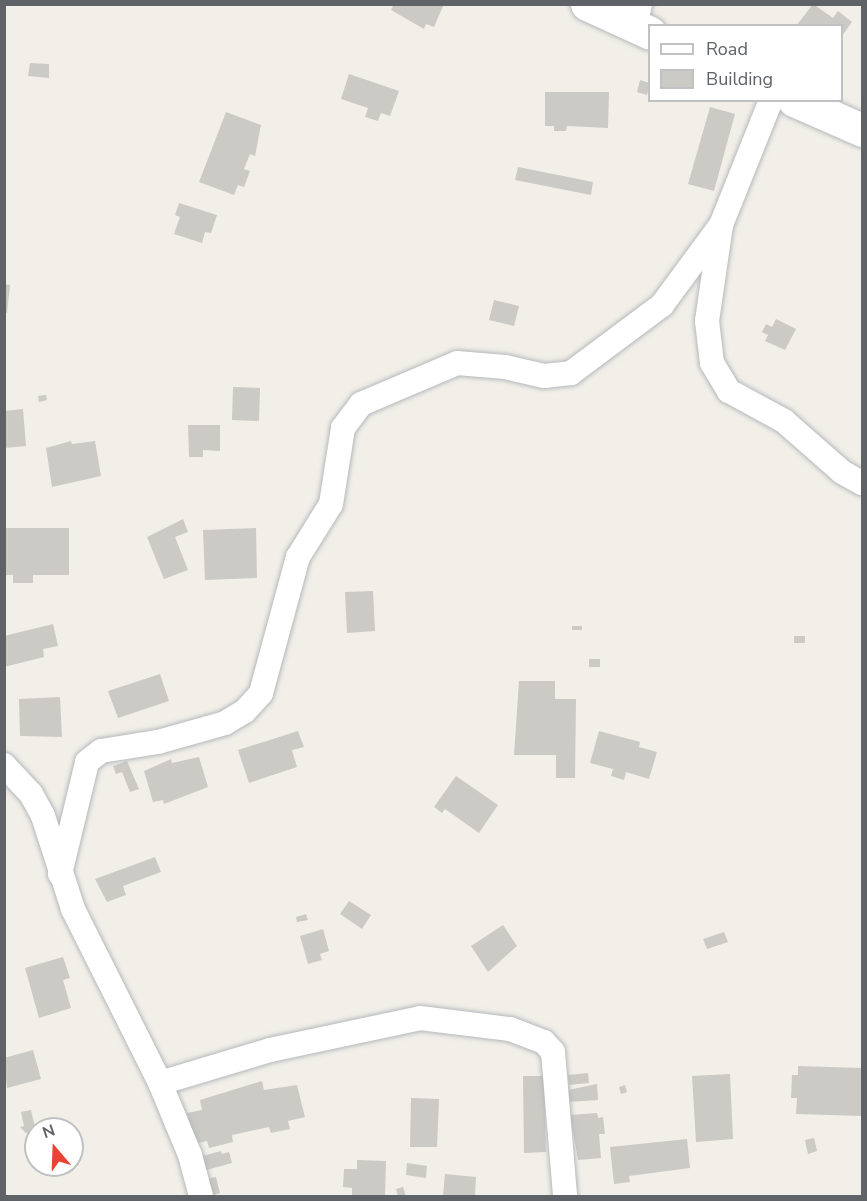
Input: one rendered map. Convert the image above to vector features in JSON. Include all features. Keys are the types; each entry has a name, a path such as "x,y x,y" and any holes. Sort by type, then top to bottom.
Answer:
{"street":[{"path":"587,4 642,21"},
{"path":"770,102 721,225 707,321 712,363 729,391 784,421 842,472 862,483"},
{"path":"799,102 862,130"},
{"path":"60,874 87,762 101,751 158,742 225,723 245,711 261,693 298,557 330,504 343,428 361,404 457,363 505,367 544,376 571,373 662,305 721,225"},
{"path":"4,765 32,794 43,816 73,909 160,1083 190,1155 201,1197"},
{"path":"160,1083 270,1050 420,1018 510,1029 544,1042 553,1052 565,1197"}],"building":[{"path":"394,4 444,4 434,27 426,24 424,29 391,10"},
{"path":"813,4 833,18 838,11 852,22 843,35 843,24 798,24"},
{"path":"30,63 49,64 49,78 28,76"},
{"path":"349,74 399,91 390,116 381,113 378,121 365,117 368,108 341,99"},
{"path":"640,80 648,82 647,95 637,92"},
{"path":"545,92 609,92 608,128 567,126 566,131 554,131 554,126 545,126"},
{"path":"710,107 735,114 714,191 688,184"},
{"path":"226,112 261,125 255,156 250,154 244,169 250,171 244,187 238,185 234,195 199,182"},
{"path":"518,167 593,182 591,195 515,180"},
{"path":"179,203 217,215 211,233 205,232 202,243 174,234 180,217 175,215"},
{"path":"4,284 10,285 7,313 4,313"},
{"path":"494,300 519,306 514,326 489,320"},
{"path":"776,319 796,329 785,350 765,341 768,335 762,332 766,324 772,327"},
{"path":"233,387 260,388 259,421 232,420"},
{"path":"46,395 47,400 39,402 38,396"},
{"path":"23,409 26,446 4,448 4,411"},
{"path":"188,425 220,425 220,451 203,450 203,457 189,457"},
{"path":"71,441 72,444 95,441 101,476 52,487 46,448"},
{"path":"183,519 188,532 175,537 188,570 164,579 147,537"},
{"path":"4,528 69,528 69,575 33,575 33,583 13,583 13,575 4,575"},
{"path":"256,528 257,578 205,580 203,530"},
{"path":"373,591 375,631 347,633 345,592"},
{"path":"53,624 58,646 43,649 44,657 4,667 4,636"},
{"path":"572,626 582,626 582,630 572,630"},
{"path":"794,636 805,636 805,643 794,643"},
{"path":"589,659 600,659 600,667 589,667"},
{"path":"160,674 169,701 118,718 108,691"},
{"path":"519,681 555,681 555,699 576,699 575,778 556,778 556,755 514,755"},
{"path":"60,697 62,737 20,736 19,699"},
{"path":"298,731 304,747 292,750 297,767 249,783 238,750"},
{"path":"599,731 640,742 639,747 657,752 649,779 626,772 624,780 611,776 613,769 590,763"},
{"path":"199,757 208,787 164,804 163,800 153,802 144,771 171,759 172,763"},
{"path":"127,761 139,789 130,792 122,772 116,774 113,766"},
{"path":"456,776 498,805 479,833 445,809 442,813 434,807"},
{"path":"155,857 161,872 123,886 126,895 107,902 95,879"},
{"path":"349,901 371,915 362,929 340,914"},
{"path":"306,914 308,920 297,922 296,917"},
{"path":"503,925 517,946 488,972 471,946"},
{"path":"323,929 329,951 320,954 322,960 308,964 300,936"},
{"path":"724,932 728,942 707,949 703,939"},
{"path":"63,957 70,978 63,980 71,1008 39,1018 25,968"},
{"path":"33,1050 41,1079 7,1088 4,1058"},
{"path":"798,1066 862,1068 862,1116 796,1114 797,1098 791,1098 792,1075 798,1075"},
{"path":"588,1073 589,1083 569,1085 568,1075"},
{"path":"730,1074 733,1139 696,1142 692,1076"},
{"path":"523,1076 544,1076 546,1152 524,1153"},
{"path":"262,1081 264,1090 297,1085 305,1117 288,1121 290,1129 271,1133 269,1127 232,1135 233,1142 209,1148 207,1141 194,1144 187,1113 202,1110 200,1100"},
{"path":"597,1084 598,1100 569,1102 568,1090"},
{"path":"625,1085 627,1092 621,1094 619,1087"},
{"path":"411,1098 439,1099 437,1147 410,1147"},
{"path":"31,1110 33,1117 24,1117 24,1126 21,1112"},
{"path":"597,1113 598,1118 603,1117 605,1134 599,1134 601,1158 578,1160 570,1115"},
{"path":"814,1138 817,1151 808,1154 805,1140"},
{"path":"687,1139 690,1168 629,1176 630,1182 614,1184 610,1147"},
{"path":"221,1151 222,1154 229,1152 232,1163 199,1172 195,1158"},
{"path":"357,1160 386,1161 385,1196 352,1196 352,1188 343,1187 344,1169 357,1169"},
{"path":"407,1163 427,1166 426,1178 406,1175"},
{"path":"445,1174 476,1177 475,1196 443,1196"},
{"path":"216,1177 220,1193 209,1196 206,1179"},
{"path":"403,1187 406,1196 398,1196 396,1189"}]}
